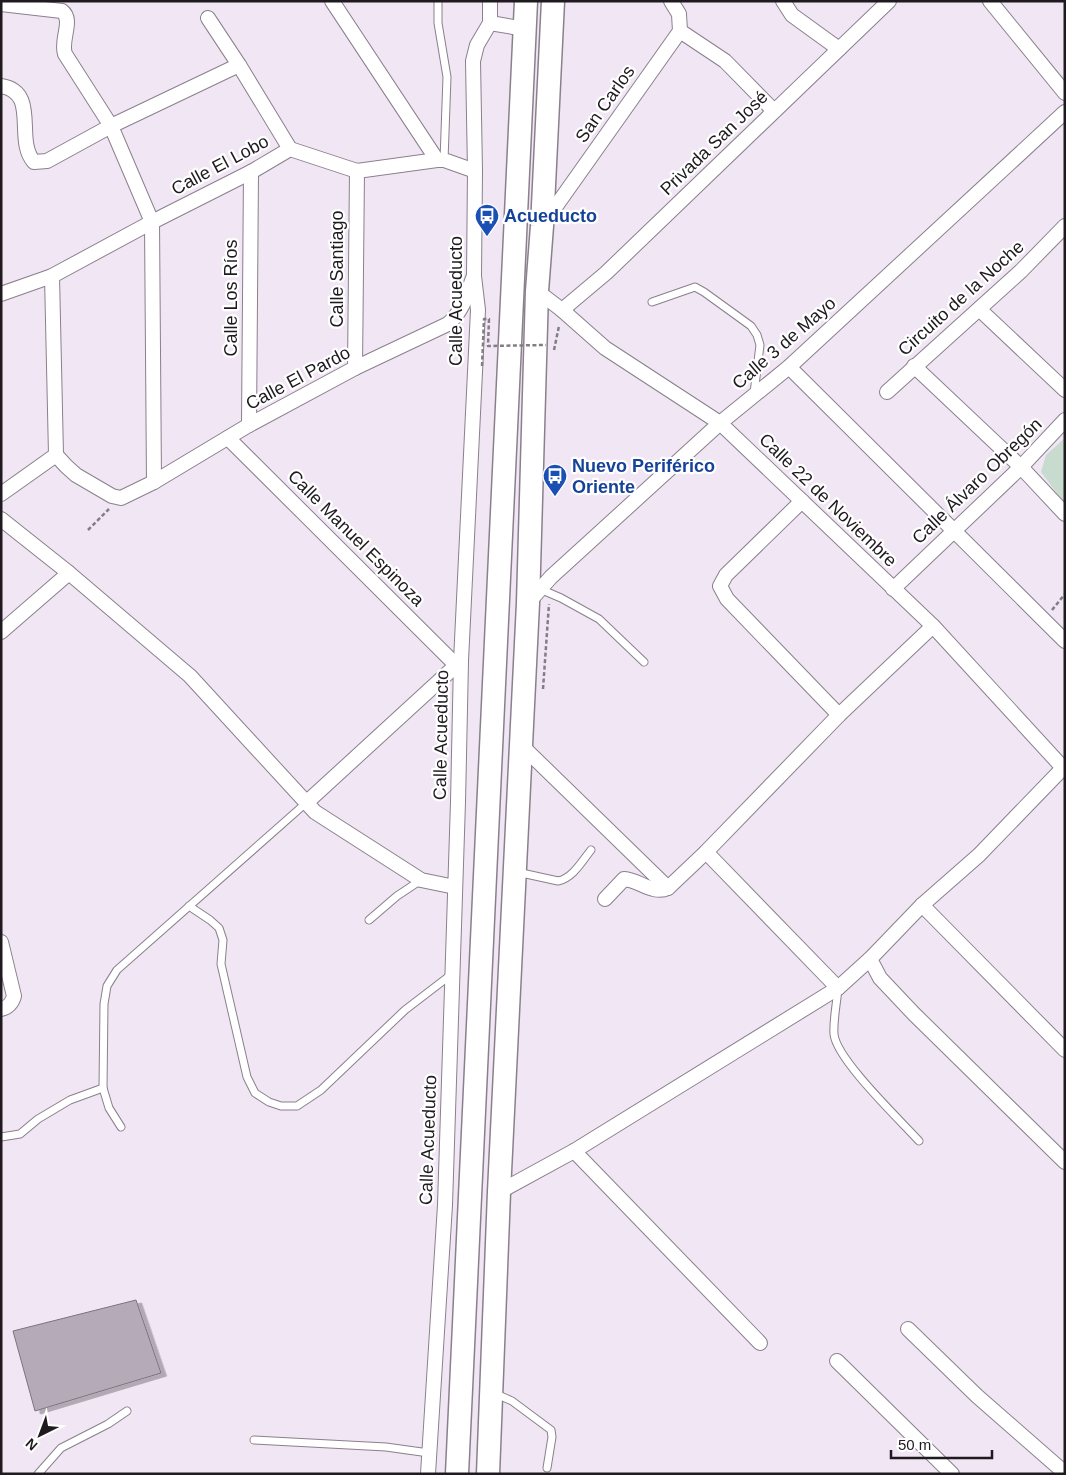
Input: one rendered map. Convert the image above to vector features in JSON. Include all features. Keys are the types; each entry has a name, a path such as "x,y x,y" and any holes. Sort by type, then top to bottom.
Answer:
{"highway":[{"path":"456,1474 526,1"},
{"path":"488,1474 499,1192 521,745 534,596 537,291 553,1"}],"street":[{"path":"332,1 441,160"},
{"path":"490,1 490,23 525,28"},
{"path":"671,1 679,14 680,31 725,62 774,111"},
{"path":"783,1 792,15 839,49"},
{"name":"Privada San José","path":"562,310 606,272 889,1"},
{"path":"990,1 1065,93"},
{"path":"1,4 62,11 66,14 68,19 62,47 64,54 110,126 152,222 154,482"},
{"path":"208,18 290,148"},
{"name":"Calle Acueducto","path":"428,1474 445,1205 455,887 459,663 478,310 474,276 473,60 477,44 490,23"},
{"name":"San Carlos","path":"542,226 680,31"},
{"path":"1,86 12,88 20,95 24,105 27,152 34,162 47,161 110,126 239,65"},
{"name":"Calle 3 de Mayo","path":"534,596 551,577 720,423 789,367 1065,112"},
{"name":"Calle El Lobo","path":"1,294 52,276 152,222 251,172 290,148 357,171 441,160 475,171"},
{"name":"Calle Santiago","path":"355,368 357,171"},
{"name":"Calle Los Ríos","path":"249,425 251,172"},
{"name":"Circuito de la Noche","path":"887,392 1063,232"},
{"path":"52,276 56,455 76,475 112,496 121,498"},
{"name":"Calle El Pardo","path":"121,498 154,482 249,425 355,368 448,324 456,317 465,302 474,276"},
{"name":"Calle 22 de Noviembre","path":"537,291 605,348 720,423 933,626 1064,769"},
{"path":"979,309 1065,390"},
{"path":"914,366 1021,467 1065,514"},
{"path":"789,367 1065,641"},
{"name":"Calle Álvaro Obregón","path":"893,588 1021,467 1065,420"},
{"name":"Calle Manuel Espinoza","path":"228,438 459,663"},
{"path":"1,494 56,455"},
{"path":"802,501 726,575 720,586 727,599 839,715"},
{"path":"1,520 69,573 190,676 315,812 421,880 455,887"},
{"path":"1,632 69,573"},
{"path":"605,899 624,879 656,890 662,891 668,888 706,852 839,715 933,626"},
{"path":"306,803 459,663"},
{"path":"521,745 668,888"},
{"path":"499,1192 574,1151 838,988 870,959 922,905 978,855 1064,769"},
{"path":"706,852 838,988"},
{"path":"922,905 1065,1050"},
{"path":"1,942 14,996 12,1003 6,1008 1,1009"},
{"path":"870,959 880,978 914,1014 1065,1162"},
{"path":"574,1151 760,1343"},
{"path":"445,1205 469,1210"},
{"path":"908,1329 977,1396 1065,1473"},
{"path":"837,1361 952,1474"}],"lane":[{"path":"438,1 438,23 447,77 441,160"},
{"path":"652,302 695,287 751,326 757,335 760,346 753,396"},
{"path":"534,596 561,598 599,619 644,662"},
{"path":"122,1127 109,1108 103,1088 104,1004 107,986 117,970 306,803"},
{"path":"515,871 558,881 564,880 572,874 591,850"},
{"path":"368,920 396,896 421,880"},
{"path":"189,906 219,928 223,940 221,964 247,1077 256,1093 269,1102 281,1106 297,1106 321,1090 405,1010 452,974"},
{"path":"838,988 834,1034 838,1049 919,1141"},
{"path":"1,1137 20,1134 38,1119 70,1100 103,1088"},
{"path":"491,1392 512,1401 551,1430 552,1438 547,1468"},
{"path":"38,1474 61,1448 108,1424 127,1411"},
{"path":"254,1440 386,1447 429,1453"}],"path":[{"path":"482,366 484,319 489,319 488,346 546,345"},
{"path":"88,530 121,498"},
{"path":"1043,620 1065,594"}],"green space":[{"path":"1065,438 1065,504 1041,472 1046,455"}],"building":[{"path":"136,1300 161,1373 35,1411 13,1331"}],"place":[{"name":"Acueducto","path":"487,237"},
{"name":"Nuevo Periférico Oriente","path":"555,497"}]}
